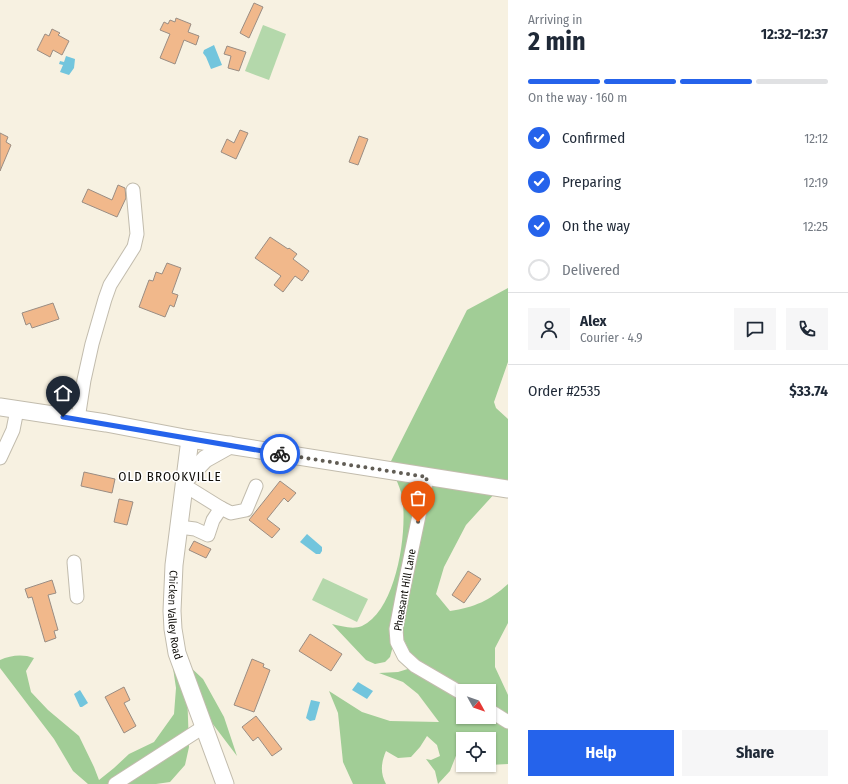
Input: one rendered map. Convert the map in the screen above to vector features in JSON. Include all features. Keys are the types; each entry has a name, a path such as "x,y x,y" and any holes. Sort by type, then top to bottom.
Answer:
{"main road":[{"path":"0,407 78,419 230,446 508,489"},
{"name":"Chicken Valley Road","path":"190,439 173,580 173,629 177,653 225,784"},
{"path":"185,483 205,459 217,451 230,446"}],"street":[{"path":"78,419 84,380 92,344 105,299 110,285 134,247 137,234 133,190"},
{"path":"0,458 13,430 17,410"},
{"name":"Pheasant Hill Lane","path":"427,477 396,629 397,642 404,656 415,666 456,690"},
{"path":"185,483 221,508 231,513 246,510 256,486"},
{"path":"179,527 195,529 208,535 213,520 221,508"},
{"path":"74,562 77,597"},
{"path":"496,714 508,722"},
{"path":"115,784 205,726"}],"green space":[{"path":"263,25 286,34 269,80 245,71"},
{"path":"508,288 508,362 494,402 496,408 508,419 508,489 386,471 467,310"},
{"path":"396,479 496,492 466,525 444,567 436,594 450,611 474,605 488,599 508,584 508,623 495,648 495,667 508,695 508,764 496,765 496,732 456,732 456,756 450,771 438,784 435,771 426,759 431,760 440,756 437,745 427,736 411,757 398,758 386,751 382,768 386,784 353,784 343,762 338,713 329,691 362,712 390,721 439,722 418,694 403,682 379,673 398,672 411,668 411,655 404,640 402,630 393,646 390,657 385,662 375,664 366,660 332,624 351,628 362,626 374,617 384,604 392,587 401,548 403,511 400,490"},
{"path":"323,578 368,599 357,622 312,600"},
{"path":"170,648 203,679 224,717 237,756 187,690 189,747 185,765 170,782 156,784 88,784 73,771 54,739 0,668 0,660 8,657 21,656 34,658 26,671 31,692 48,710 79,736 99,780 129,754 154,742 174,714 176,688"}],"water":[{"path":"214,45 222,65 211,69 203,53 204,50"},
{"path":"66,56 75,59 74,68 69,75 60,72 63,65 59,64 60,61 64,62"},
{"path":"307,534 322,547 320,554 316,554 300,542"},
{"path":"358,682 373,691 367,699 352,690"},
{"path":"80,690 88,703 82,707 80,707 74,694"},
{"path":"311,700 320,702 315,720 310,721 306,718"}],"building":[{"path":"254,3 263,7 249,38 240,33"},
{"path":"176,18 191,24 188,32 199,36 196,45 184,40 175,64 160,58 170,34 160,30 164,22 168,24 170,20 175,22"},
{"path":"52,29 60,33 58,35 69,41 62,55 53,50 50,57 37,50 45,34 49,36"},
{"path":"227,46 246,52 239,71 228,68 231,56 224,54"},
{"path":"240,130 248,133 236,159 221,152 227,139 234,143"},
{"path":"0,133 8,137 6,142 11,145 0,171"},
{"path":"359,136 368,139 358,165 349,162"},
{"path":"118,185 125,188 126,198 117,217 82,202 88,189 112,200"},
{"path":"270,237 297,254 293,259 309,271 302,281 295,276 283,292 274,285 281,276 255,258"},
{"path":"167,263 181,268 172,293 178,295 174,307 170,305 165,317 139,307 149,280 153,281 156,272 162,274"},
{"path":"53,303 59,319 32,328 30,323 26,325 22,313"},
{"path":"84,472 115,479 112,493 81,486"},
{"path":"280,481 296,493 288,502 284,498 267,519 280,529 272,538 249,520"},
{"path":"119,499 133,502 127,525 114,522"},
{"path":"194,541 211,549 206,558 189,550"},
{"path":"468,571 481,579 464,603 452,595"},
{"path":"52,580 56,593 48,595 58,630 54,631 56,638 45,642 32,597 28,598 25,589"},
{"path":"310,634 342,654 331,671 299,651"},
{"path":"252,659 264,664 263,667 270,670 254,712 234,705"},
{"path":"124,687 130,700 124,703 136,726 124,733 105,697"},
{"path":"256,716 282,749 272,756 258,737 253,741 242,727"}],"way so far":[{"path":"280,454 427,477 418,522"}],"district":[{"name":"OLD BROOKVILLE","path":"170,476"}],"route":[{"path":"63,417 106,423 280,454"}]}
